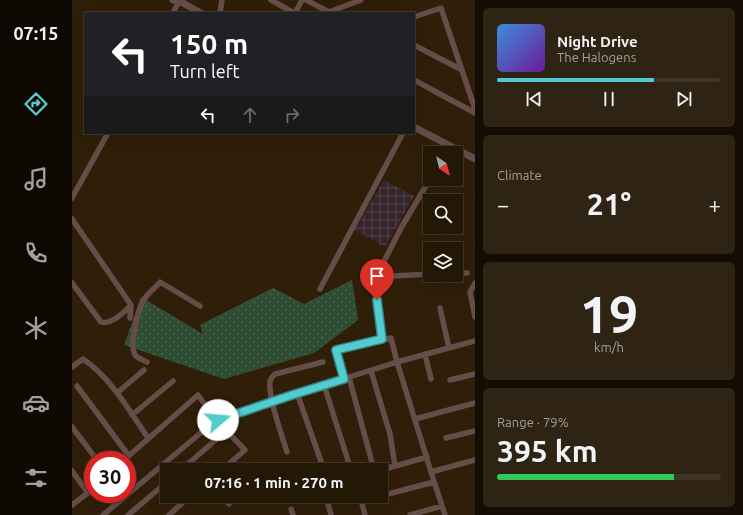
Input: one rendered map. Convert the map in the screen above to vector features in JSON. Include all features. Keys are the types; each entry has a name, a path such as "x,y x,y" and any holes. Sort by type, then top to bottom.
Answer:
{"street":[{"path":"173,12 177,0 200,12"},
{"path":"220,12 222,0"},
{"path":"271,0 292,12"},
{"path":"295,12 302,0"},
{"path":"306,0 330,12 361,0"},
{"path":"415,17 440,8 475,109"},
{"path":"415,46 462,70"},
{"path":"415,81 475,113"},
{"path":"415,127 475,159"},
{"path":"72,198 107,134"},
{"path":"320,290 402,134"},
{"path":"382,339 378,312 376,277 401,228 426,186"},
{"path":"72,219 132,304 130,306 130,318"},
{"path":"376,277 423,274"},
{"path":"72,282 101,322 106,323 130,306"},
{"path":"147,362 137,357 133,351 135,323 138,311 144,300 160,282 200,306"},
{"path":"475,283 470,292 475,317"},
{"path":"440,308 449,348"},
{"path":"120,314 130,318 135,323"},
{"path":"372,463 347,378 336,350 391,338 397,362 427,457 430,472 445,515"},
{"path":"103,515 217,420 397,362 475,341"},
{"path":"426,354 431,379"},
{"path":"72,367 83,359 101,372 148,438"},
{"path":"287,452 272,402 270,382 275,374 323,362"},
{"path":"117,393 144,370"},
{"path":"371,371 390,434 395,466"},
{"path":"450,380 475,374"},
{"path":"132,415 173,381"},
{"path":"324,385 348,463"},
{"path":"77,386 121,451"},
{"path":"297,393 322,463"},
{"path":"134,451 198,395 217,420 245,450 230,463"},
{"path":"415,419 475,403"},
{"path":"72,427 90,451"},
{"path":"189,463 227,430"},
{"path":"446,438 475,431"},
{"path":"388,468 427,457"},
{"path":"430,472 475,460"},
{"path":"72,471 84,484"},
{"path":"388,493 434,482"},
{"path":"128,515 160,488"},
{"path":"72,505 84,496"},
{"path":"169,515 182,503"},
{"path":"328,503 331,515"},
{"path":"361,503 365,515"},
{"path":"410,515 442,506"}],"shaded area":[{"path":"384,180 414,196 385,247 355,230"}],"green space":[{"path":"352,280 358,320 314,353 224,379 124,345 141,297 203,334 200,325 273,288 304,304"}],"route":[{"path":"218,420 344,379 336,350 382,339 377,300"}]}
